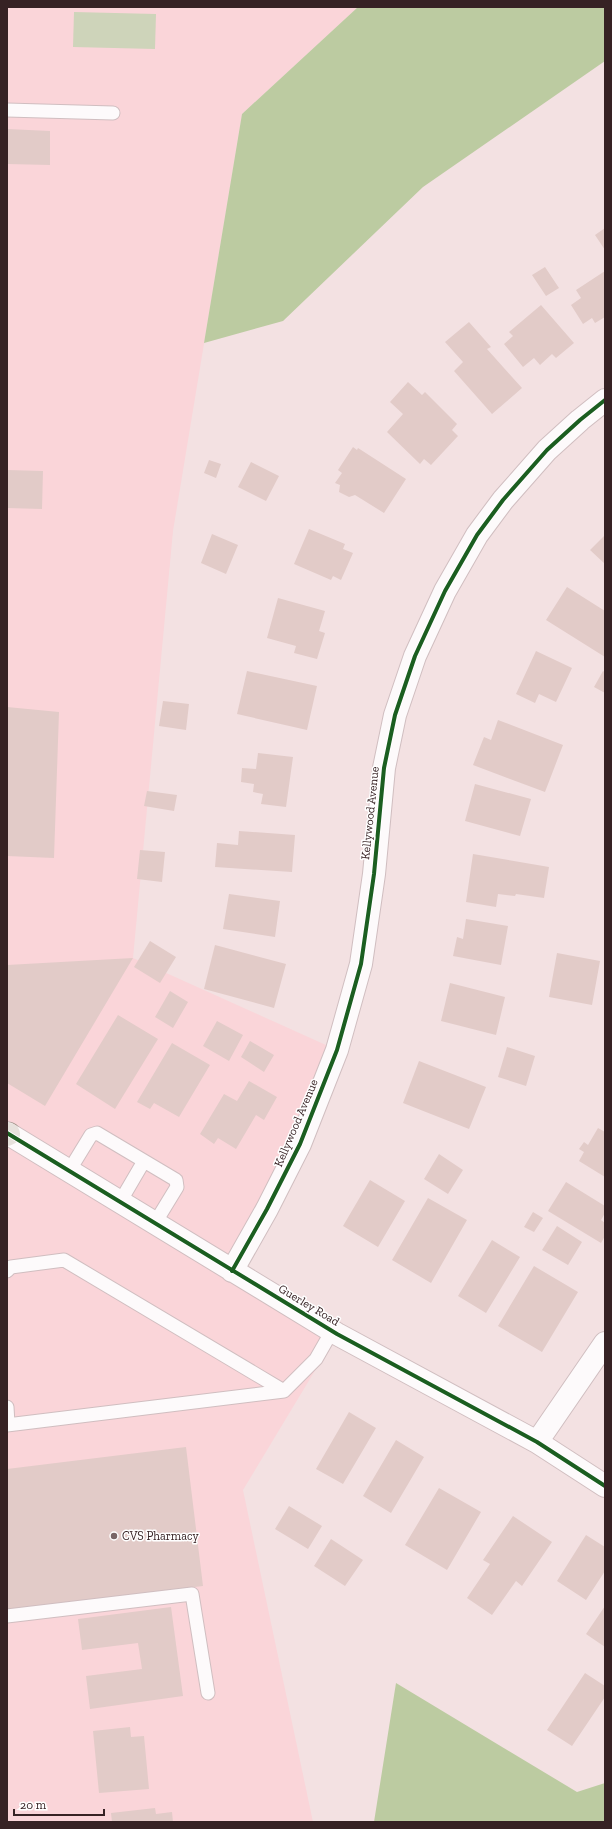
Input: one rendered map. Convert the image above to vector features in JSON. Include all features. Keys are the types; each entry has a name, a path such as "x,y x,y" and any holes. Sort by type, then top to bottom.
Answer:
{"street":[{"name":"Kellywood Avenue","path":"232,1271 267,1210 300,1144 337,1050 360,964 374,874 384,768 395,715 415,656 445,591 477,535 502,500 547,450 605,400"},
{"name":"Guerley Road","path":"8,1134 332,1331 537,1442 605,1486"},
{"path":"537,1442 605,1343"}],"lane":[{"path":"7,110 113,113"},
{"path":"69,1171 91,1135 97,1133 176,1180 177,1187 155,1223"},
{"path":"120,1202 144,1162"},
{"path":"7,1271 11,1267 64,1260 284,1391"},
{"path":"7,1407 8,1425 284,1391 316,1359 332,1331"},
{"path":"7,1616 192,1594 208,1693"}],"shaded area":[{"path":"7,7 358,7 242,114 173,531 133,958 337,1050 232,1271 337,1334 243,1490 313,1822 7,1822"}],"green space":[{"path":"358,7 605,7 605,61 423,187 283,321 204,343 242,114"},
{"path":"74,12 156,14 155,49 73,47"},
{"path":"396,1683 577,1792 605,1783 605,1822 374,1822"}],"building":[{"path":"7,129 50,131 50,165 7,164"},
{"path":"605,228 605,250 595,235"},
{"path":"545,267 559,288 546,296 532,275"},
{"path":"605,271 605,317 595,323 592,318 583,324 571,305 581,298 576,290"},
{"path":"541,305 574,343 556,358 552,354 540,365 534,358 523,367 504,344 513,336 509,332"},
{"path":"469,322 491,347 487,349 522,388 492,414 454,371 463,362 445,342"},
{"path":"408,382 422,395 425,392 457,424 452,430 458,436 431,465 424,459 420,464 387,432 403,414 390,402"},
{"path":"353,447 357,450 358,448 406,479 384,513 355,495 349,497 339,492 340,485 335,483 342,473 338,470"},
{"path":"209,460 221,464 216,478 204,473"},
{"path":"251,462 279,476 266,501 238,487"},
{"path":"7,470 43,471 42,509 7,508"},
{"path":"309,529 345,544 343,549 353,553 341,580 333,576 331,580 294,564"},
{"path":"212,534 238,545 226,574 201,563"},
{"path":"605,535 605,564 590,550"},
{"path":"567,587 605,611 605,657 546,620"},
{"path":"278,598 325,611 319,631 325,633 317,659 294,653 296,646 267,638"},
{"path":"536,651 572,668 556,702 539,694 535,703 516,694"},
{"path":"247,671 317,686 307,730 237,714"},
{"path":"603,671 605,672 605,693 594,687"},
{"path":"163,701 189,704 186,730 159,726"},
{"path":"7,707 59,712 54,858 7,856"},
{"path":"498,720 563,745 545,792 473,765 484,737 491,740"},
{"path":"258,753 293,757 286,807 261,804 263,794 253,792 254,784 241,782 242,768 256,769"},
{"path":"475,784 531,799 520,836 465,821"},
{"path":"147,791 177,795 174,811 144,806"},
{"path":"239,831 295,835 292,872 215,867 217,843 238,845"},
{"path":"140,850 165,852 162,882 137,879"},
{"path":"473,854 549,867 544,898 516,894 515,896 498,894 496,907 466,902"},
{"path":"229,894 280,901 275,937 223,929"},
{"path":"466,919 508,926 501,965 453,956 457,937 463,939"},
{"path":"150,941 176,957 160,983 134,967"},
{"path":"215,945 286,964 274,1008 204,989"},
{"path":"557,953 600,961 592,1005 549,997"},
{"path":"133,958 45,1106 7,1083 7,965"},
{"path":"450,983 505,997 496,1035 441,1021"},
{"path":"170,991 188,1002 173,1028 155,1017"},
{"path":"118,1015 158,1039 115,1109 76,1084"},
{"path":"217,1021 243,1035 229,1061 203,1046"},
{"path":"250,1041 274,1055 264,1072 241,1057"},
{"path":"172,1043 210,1065 179,1117 154,1103 150,1109 137,1102"},
{"path":"507,1047 535,1056 526,1086 498,1077"},
{"path":"419,1061 486,1087 469,1129 403,1103"},
{"path":"249,1081 277,1097 264,1120 256,1115 236,1149 218,1138 214,1144 200,1134 224,1094 237,1101"},
{"path":"598,1128 605,1132 605,1177 579,1161 584,1152 579,1149 584,1142 588,1145"},
{"path":"439,1154 463,1170 448,1194 424,1179"},
{"path":"370,1180 405,1201 378,1247 343,1226"},
{"path":"566,1182 605,1206 605,1213 601,1220 605,1223 605,1236 601,1243 548,1211"},
{"path":"428,1198 467,1220 431,1283 392,1260"},
{"path":"533,1212 543,1218 534,1232 524,1227"},
{"path":"557,1226 582,1242 568,1265 542,1250"},
{"path":"492,1240 520,1257 486,1313 458,1296"},
{"path":"534,1266 578,1292 542,1352 498,1326"},
{"path":"349,1412 376,1428 343,1484 316,1469"},
{"path":"396,1440 424,1457 391,1513 363,1496"},
{"path":"186,1447 203,1586 7,1610 7,1469"},
{"path":"439,1488 481,1512 447,1570 405,1545"},
{"path":"289,1506 322,1526 308,1549 275,1529"},
{"path":"513,1516 552,1542 522,1586 516,1581 492,1615 467,1598 490,1564 483,1560"},
{"path":"586,1535 605,1547 605,1571 586,1600 557,1581"},
{"path":"331,1539 363,1560 345,1586 314,1566"},
{"path":"605,1606 605,1647 586,1634"},
{"path":"171,1607 183,1696 90,1709 86,1676 142,1669 138,1643 82,1650 78,1619"},
{"path":"585,1673 605,1686 605,1697 572,1746 547,1730"},
{"path":"130,1727 131,1737 144,1736 149,1789 99,1793 93,1731"},
{"path":"155,1808 156,1814 172,1812 173,1822 112,1822 111,1813"}],"cycle path":[{"path":"232,1271 267,1209 300,1144 337,1050 361,964 374,874 384,768 395,715 415,656 445,591 477,535 503,500 547,450 605,400"},
{"path":"7,1133 337,1334 537,1442 605,1486"}],"place":[{"name":"CVS Pharmacy","path":"114,1536"}]}
